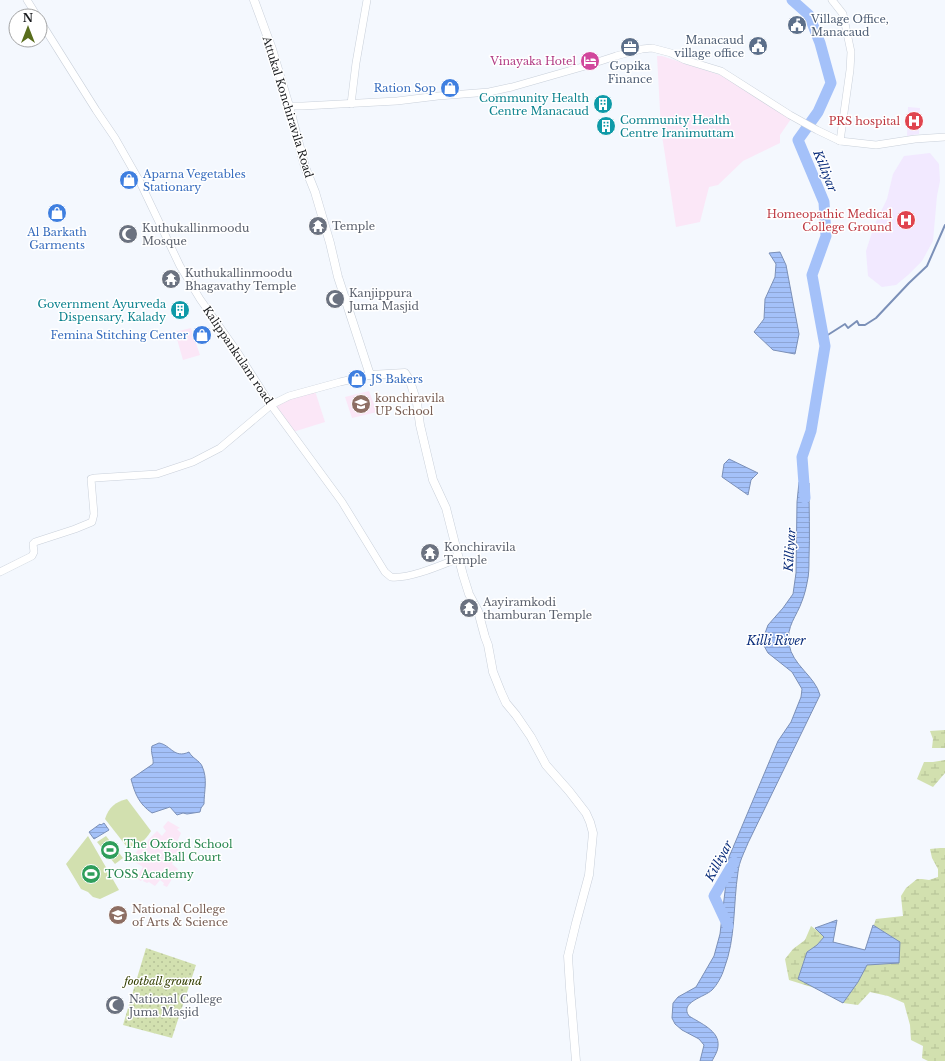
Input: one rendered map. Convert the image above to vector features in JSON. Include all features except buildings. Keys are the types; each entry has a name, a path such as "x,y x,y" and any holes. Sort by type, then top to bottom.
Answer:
{"main road":[{"name":"Attukal Konchiravila Road","path":"254,0 272,49 289,106 304,167 315,192 338,277 370,375"},
{"path":"370,375 405,373 410,381 417,403 420,425 433,480 446,508 463,575 469,594 478,611 488,645 493,672 501,692 506,703 531,737 546,765 577,801 590,822 593,833 589,875 568,956 576,1061"}],"street":[{"path":"351,104 356,63 367,0"},
{"path":"832,0 842,14 851,52 850,70 840,141"},
{"name":"Kalippankulam road","path":"48,34 126,156 184,273 200,299 236,350 271,405 342,502 385,572 391,577 395,578 424,571 459,558"},
{"path":"289,106 397,101 489,92 512,87 616,56 652,48 671,53 685,60 720,71 798,120 840,141 876,145 915,139 945,137"},
{"path":"0,572 32,556 34,552 33,544 35,542 92,522 94,514 91,479 157,474 194,462 220,448 271,405 288,396 370,375"}],"shaded area":[{"path":"657,56 662,56 723,76 791,119 780,135 780,143 743,161 718,185 709,187 700,222 676,227 661,129"},
{"name":"PRS hospital","path":"908,107 920,108 919,134 907,136"},
{"name":"Homeopathic Medical College Ground","path":"930,153 939,164 940,181 937,196 933,241 922,261 908,275 896,285 882,287 868,276 866,251 874,226 887,199 893,174 904,156"},
{"path":"191,328 200,355 183,360 175,332"},
{"path":"315,391 325,422 293,432 275,405 285,400"},
{"name":"konchiravila UP School","path":"369,391 377,412 352,418 345,397"},
{"path":"168,821 180,828 177,829 181,833 177,842 182,847 172,864 178,869 167,887 163,885 164,883 160,880 155,886 149,882 147,883 143,881 144,879 141,881 136,878 143,867 135,862 138,857 135,854 142,844 146,846 148,840 157,831 162,836 166,831 163,827"}],"green space":[{"path":"945,730 945,748 932,748 933,739 930,731"},
{"path":"945,760 945,773 933,787 917,779 924,762"},
{"path":"127,799 151,831 141,842 127,847 105,819 108,811 113,806"},
{"name":"TOSS Academy","path":"88,836 119,890 100,899 93,897 88,892 81,889 66,864"},
{"name":"The Oxford School Basket Ball Court","path":"106,836 123,858 115,864 97,842"},
{"path":"945,848 945,1061 928,1061 922,1058 923,1046 911,1040 910,1025 904,1003 888,996 870,992 858,1005 843,1003 818,989 789,980 785,959 793,949 805,940 811,926 832,942 865,950 876,919 903,916 901,896 906,888 917,879 929,880 938,877 938,869 932,858 930,849"},
{"name":"football ground","path":"146,948 196,965 172,1038 123,1025"}],"water":[{"path":"780,252 786,265 799,334 795,354 773,350 754,332 764,319 765,299 775,277 776,264 769,253"},
{"path":"729,459 758,473 751,480 748,495 722,477 724,464"},
{"name":"Killi River","path":"799,482 809,483 809,571 806,590 790,626 788,638 794,658 813,682 820,695 748,843 741,861 736,884 731,945 722,975 709,993 694,1000 687,1007 689,1016 713,1032 718,1041 717,1050 712,1061 700,1061 704,1045 699,1039 682,1030 675,1024 672,1018 673,1003 678,997 696,987 714,956 720,934 729,857 778,741 791,722 801,697 802,689 792,672 768,653 763,644 768,625 793,594 796,573 797,502"},
{"path":"159,743 167,746 176,753 184,754 189,752 201,764 205,776 205,785 204,804 200,812 187,814 183,813 177,815 170,807 152,813 138,798 131,779 153,764 151,750 152,746"},
{"path":"104,823 109,830 94,839 89,832 100,824 101,825"},
{"path":"837,920 833,942 865,950 873,925 900,942 899,963 867,965 858,982 843,1003 798,979 807,952 817,945 824,937 815,928"}],"waterway":[{"name":"Killiyar","path":"792,0 809,15 820,43 831,83 818,112 798,140 824,202 826,236 812,275 825,346 811,431 802,457 805,498"},
{"path":"823,338 845,324 848,328 857,321 859,325 865,325 876,318 927,266 945,225"},
{"name":"Killiyar","path":"728,926 714,896 734,862"}],"place":[{"name":"Village Office, Manacaud","path":"797,25"},
{"name":"Manacaud village office","path":"758,46"},
{"name":"Gopika Finance","path":"630,47"},
{"name":"Vinayaka Hotel","path":"590,61"},
{"name":"Ration Sop","path":"450,88"},
{"name":"Community Health Centre Manacaud","path":"603,104"},
{"name":"PRS hospital","path":"914,121"},
{"name":"Community Health Centre Iranimuttam","path":"606,126"},
{"name":"Aparna Vegetables Stationary","path":"129,180"},
{"name":"Al Barkath Garments","path":"57,213"},
{"name":"Homeopathic Medical College Ground","path":"906,220"},
{"name":"Temple","path":"318,226"},
{"name":"Kuthukallinmoodu Mosque","path":"128,234"},
{"name":"Kuthukallinmoodu Bhagavathy Temple","path":"171,279"},
{"name":"Kanjippura Juma Masjid","path":"335,299"},
{"name":"Government Ayurveda Dispensary, Kalady","path":"180,310"},
{"name":"Femina Stitching Center","path":"202,335"},
{"name":"JS Bakers","path":"357,379"},
{"name":"konchiravila UP School","path":"361,404"},
{"name":"Konchiravila Temple","path":"430,553"},
{"name":"Aayiramkodi thamburan Temple","path":"469,608"},
{"name":"The Oxford School Basket Ball Court","path":"110,850"},
{"name":"TOSS Academy","path":"91,874"},
{"name":"National College of Arts & Science","path":"118,915"},
{"name":"National College Juma Masjid","path":"115,1005"}]}
